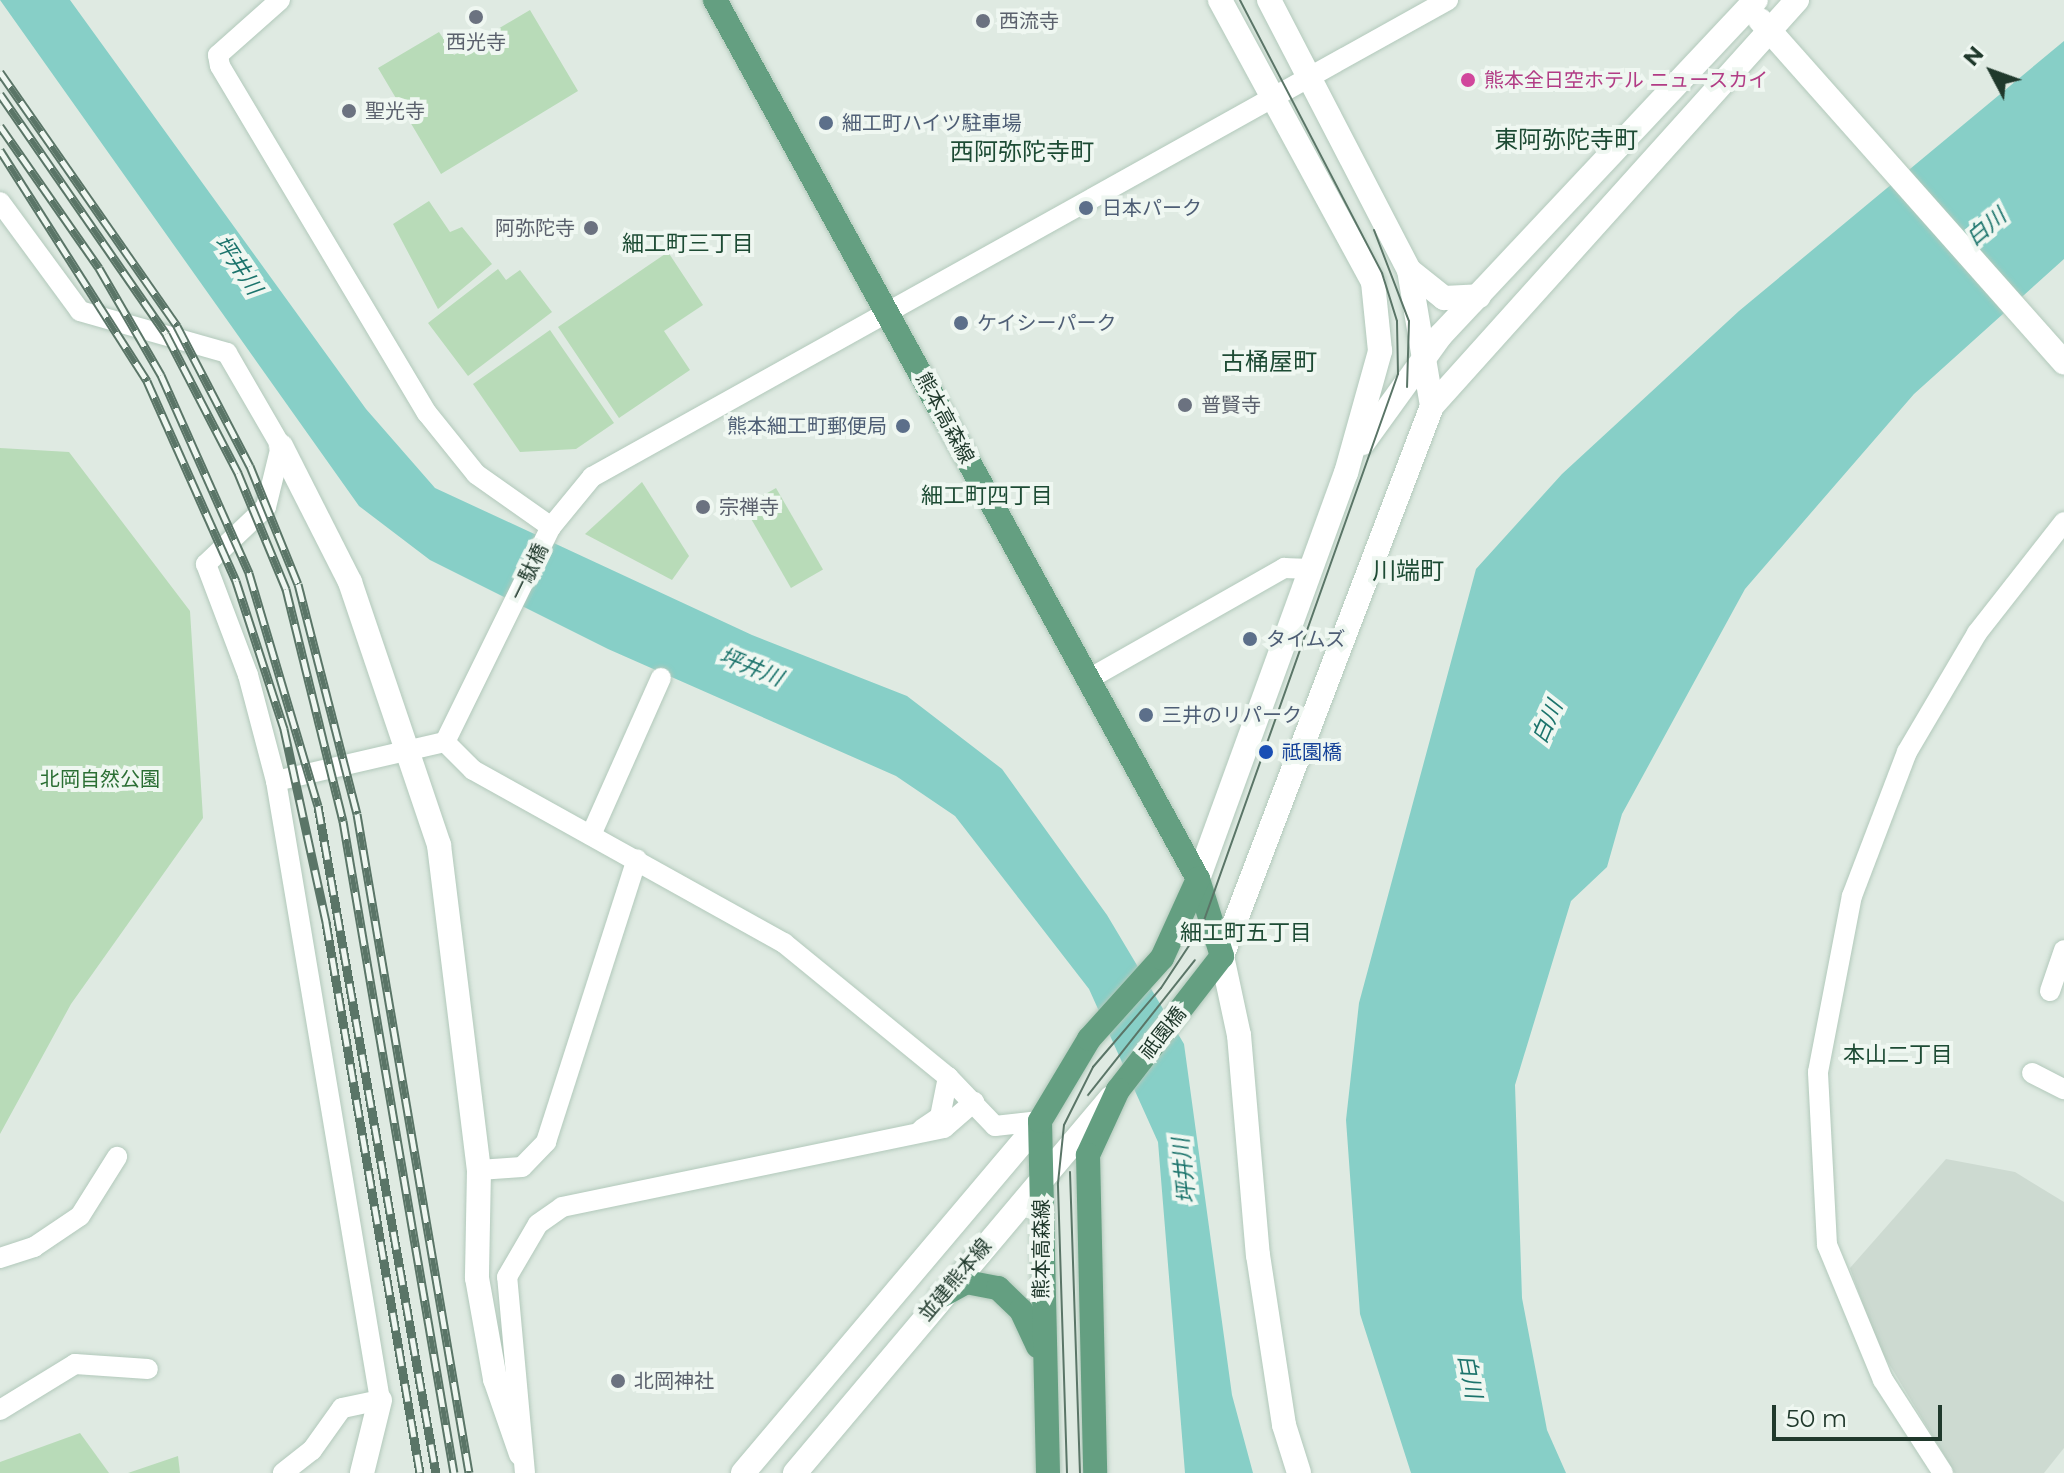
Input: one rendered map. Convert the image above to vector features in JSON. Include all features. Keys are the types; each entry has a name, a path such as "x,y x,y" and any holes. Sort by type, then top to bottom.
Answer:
{"main road":[{"name":"熊本高森線","path":"715,0 1198,879 1222,956"},
{"path":"1040,1121 1089,1039 1162,958 1198,879"},
{"name":"祇園橋","path":"1121,1086 1222,956"},
{"path":"1095,1473 1088,1155 1121,1086"},
{"name":"熊本高森線","path":"1040,1121 1041,1352 1048,1473"},
{"path":"941,1296 966,1282 998,1288 1021,1310 1041,1352"}],"street":[{"path":"280,0 218,55 220,66 427,413 476,474 551,527"},
{"path":"1198,879 1346,473 1380,351 1373,282 1220,0"},
{"path":"1269,0 1409,270 1426,355 1432,406"},
{"name":"一駄橋","path":"445,742 551,527 592,477 885,307 1273,99 1448,0"},
{"path":"1299,1473 1258,1255 1239,1035 1222,956 1432,406 1797,0"},
{"path":"1346,473 1426,355 1750,3 1801,68 2064,362"},
{"path":"0,202 80,311 227,353 281,446 350,582 439,845 479,1170 477,1278 495,1379 523,1464"},
{"path":"1409,270 1444,298 1479,296"},
{"path":"281,446 266,507 206,564 248,675 276,781 380,1400 362,1473"},
{"path":"1943,1473 1883,1380 1827,1245 1818,1072 1852,896 1907,752 1977,633 2064,522"},
{"path":"1087,680 1284,568 1311,569"},
{"path":"591,835 661,678"},
{"path":"276,781 404,748 445,742 473,770 784,943 948,1077 995,1126 1040,1121"},
{"path":"479,1170 522,1167 546,1142 637,859"},
{"path":"2050,991 2064,950"},
{"path":"2032,1073 2064,1089"},
{"path":"915,1134 940,1117 948,1077"},
{"name":"並建熊本線","path":"795,1473 1121,1086"},
{"path":"523,1464 507,1277 538,1224 562,1207 944,1128 974,1102"},
{"name":"並建熊本線","path":"743,1473 1040,1121"},
{"path":"0,1258 34,1247 80,1216 117,1157"},
{"path":"0,1410 75,1364 148,1369"},
{"path":"283,1473 312,1450 342,1408 380,1400"}],"shaded area":[{"path":"1946,1159 2015,1172 2064,1202 2064,1448 2044,1473 1955,1473 1877,1344 1850,1268"}],"green space":[{"path":"530,10 578,91 441,174 378,68 439,32 454,55"},
{"path":"429,201 450,232 462,227 492,264 438,309 393,224"},
{"path":"668,252 703,305 664,331 690,370 619,418 558,327"},
{"path":"498,269 506,280 520,270 552,312 468,376 428,323"},
{"path":"550,330 614,423 576,449 520,452 473,384"},
{"name":"北岡自然公園","path":"0,448 69,452 190,611 203,818 71,1004 0,1134"},
{"path":"642,482 689,556 672,580 585,534"},
{"path":"776,488 823,569 791,588 744,507"},
{"path":"80,1433 109,1473 0,1473 0,1462"},
{"path":"178,1456 180,1473 128,1473"}],"water":[{"name":"坪井川","path":"0,0 70,0 366,409 435,488 752,635 907,696 1002,769 1107,915 1184,1044 1232,1395 1253,1473 1185,1473 1158,1142 1089,989 955,816 896,776 608,649 430,560 359,506"},
{"name":"白川","path":"2064,41 2064,259 1914,394 1745,589 1622,814 1607,867 1571,901 1515,1085 1522,1298 1547,1430 1566,1473 1411,1473 1360,1314 1346,1120 1359,1003 1476,569 1562,474 1739,311"}],"tram line":[{"path":"1067,1473 1058,1183 1064,1125 1093,1067 1161,988 1202,926 1398,374 1397,321 1382,273 1240,0"},
{"path":"1374,230 1409,321 1407,387"},
{"path":"1088,1095 1195,960"},
{"path":"1070,1172 1080,1473"}],"railway":[{"path":"0,72 177,326 250,466 298,584 357,814 469,1473"},
{"path":"0,94 166,334 238,473 286,589 343,821 454,1473"},
{"path":"0,126 99,268 161,375 249,573 318,806 436,1473"},
{"path":"0,150 147,381 236,581 284,729 326,922 420,1473"}],"place":[{"name":"西光寺","path":"476,17"},
{"name":"西流寺","path":"983,21"},
{"name":"熊本全日空ホテル ニュースカイ","path":"1468,80"},
{"name":"聖光寺","path":"349,111"},
{"name":"細工町ハイツ駐車場","path":"826,123"},
{"name":"日本パーク","path":"1086,208"},
{"name":"阿弥陀寺","path":"591,228"},
{"name":"ケイシーパーク","path":"961,323"},
{"name":"普賢寺","path":"1185,405"},
{"name":"熊本細工町郵便局","path":"903,426"},
{"name":"宗禅寺","path":"703,507"},
{"name":"タイムズ","path":"1250,639"},
{"name":"三井のリパーク","path":"1146,715"},
{"name":"祗園橋","path":"1266,752"},
{"name":"北岡神社","path":"618,1381"}],"district":[{"name":"東阿弥陀寺町","path":"1566,140"},
{"name":"西阿弥陀寺町","path":"1022,152"},
{"name":"細工町三丁目","path":"688,244"},
{"name":"古桶屋町","path":"1269,362"},
{"name":"細工町四丁目","path":"987,496"},
{"name":"川端町","path":"1408,571"},
{"name":"細工町五丁目","path":"1246,933"},
{"name":"本山二丁目","path":"1898,1055"}]}
